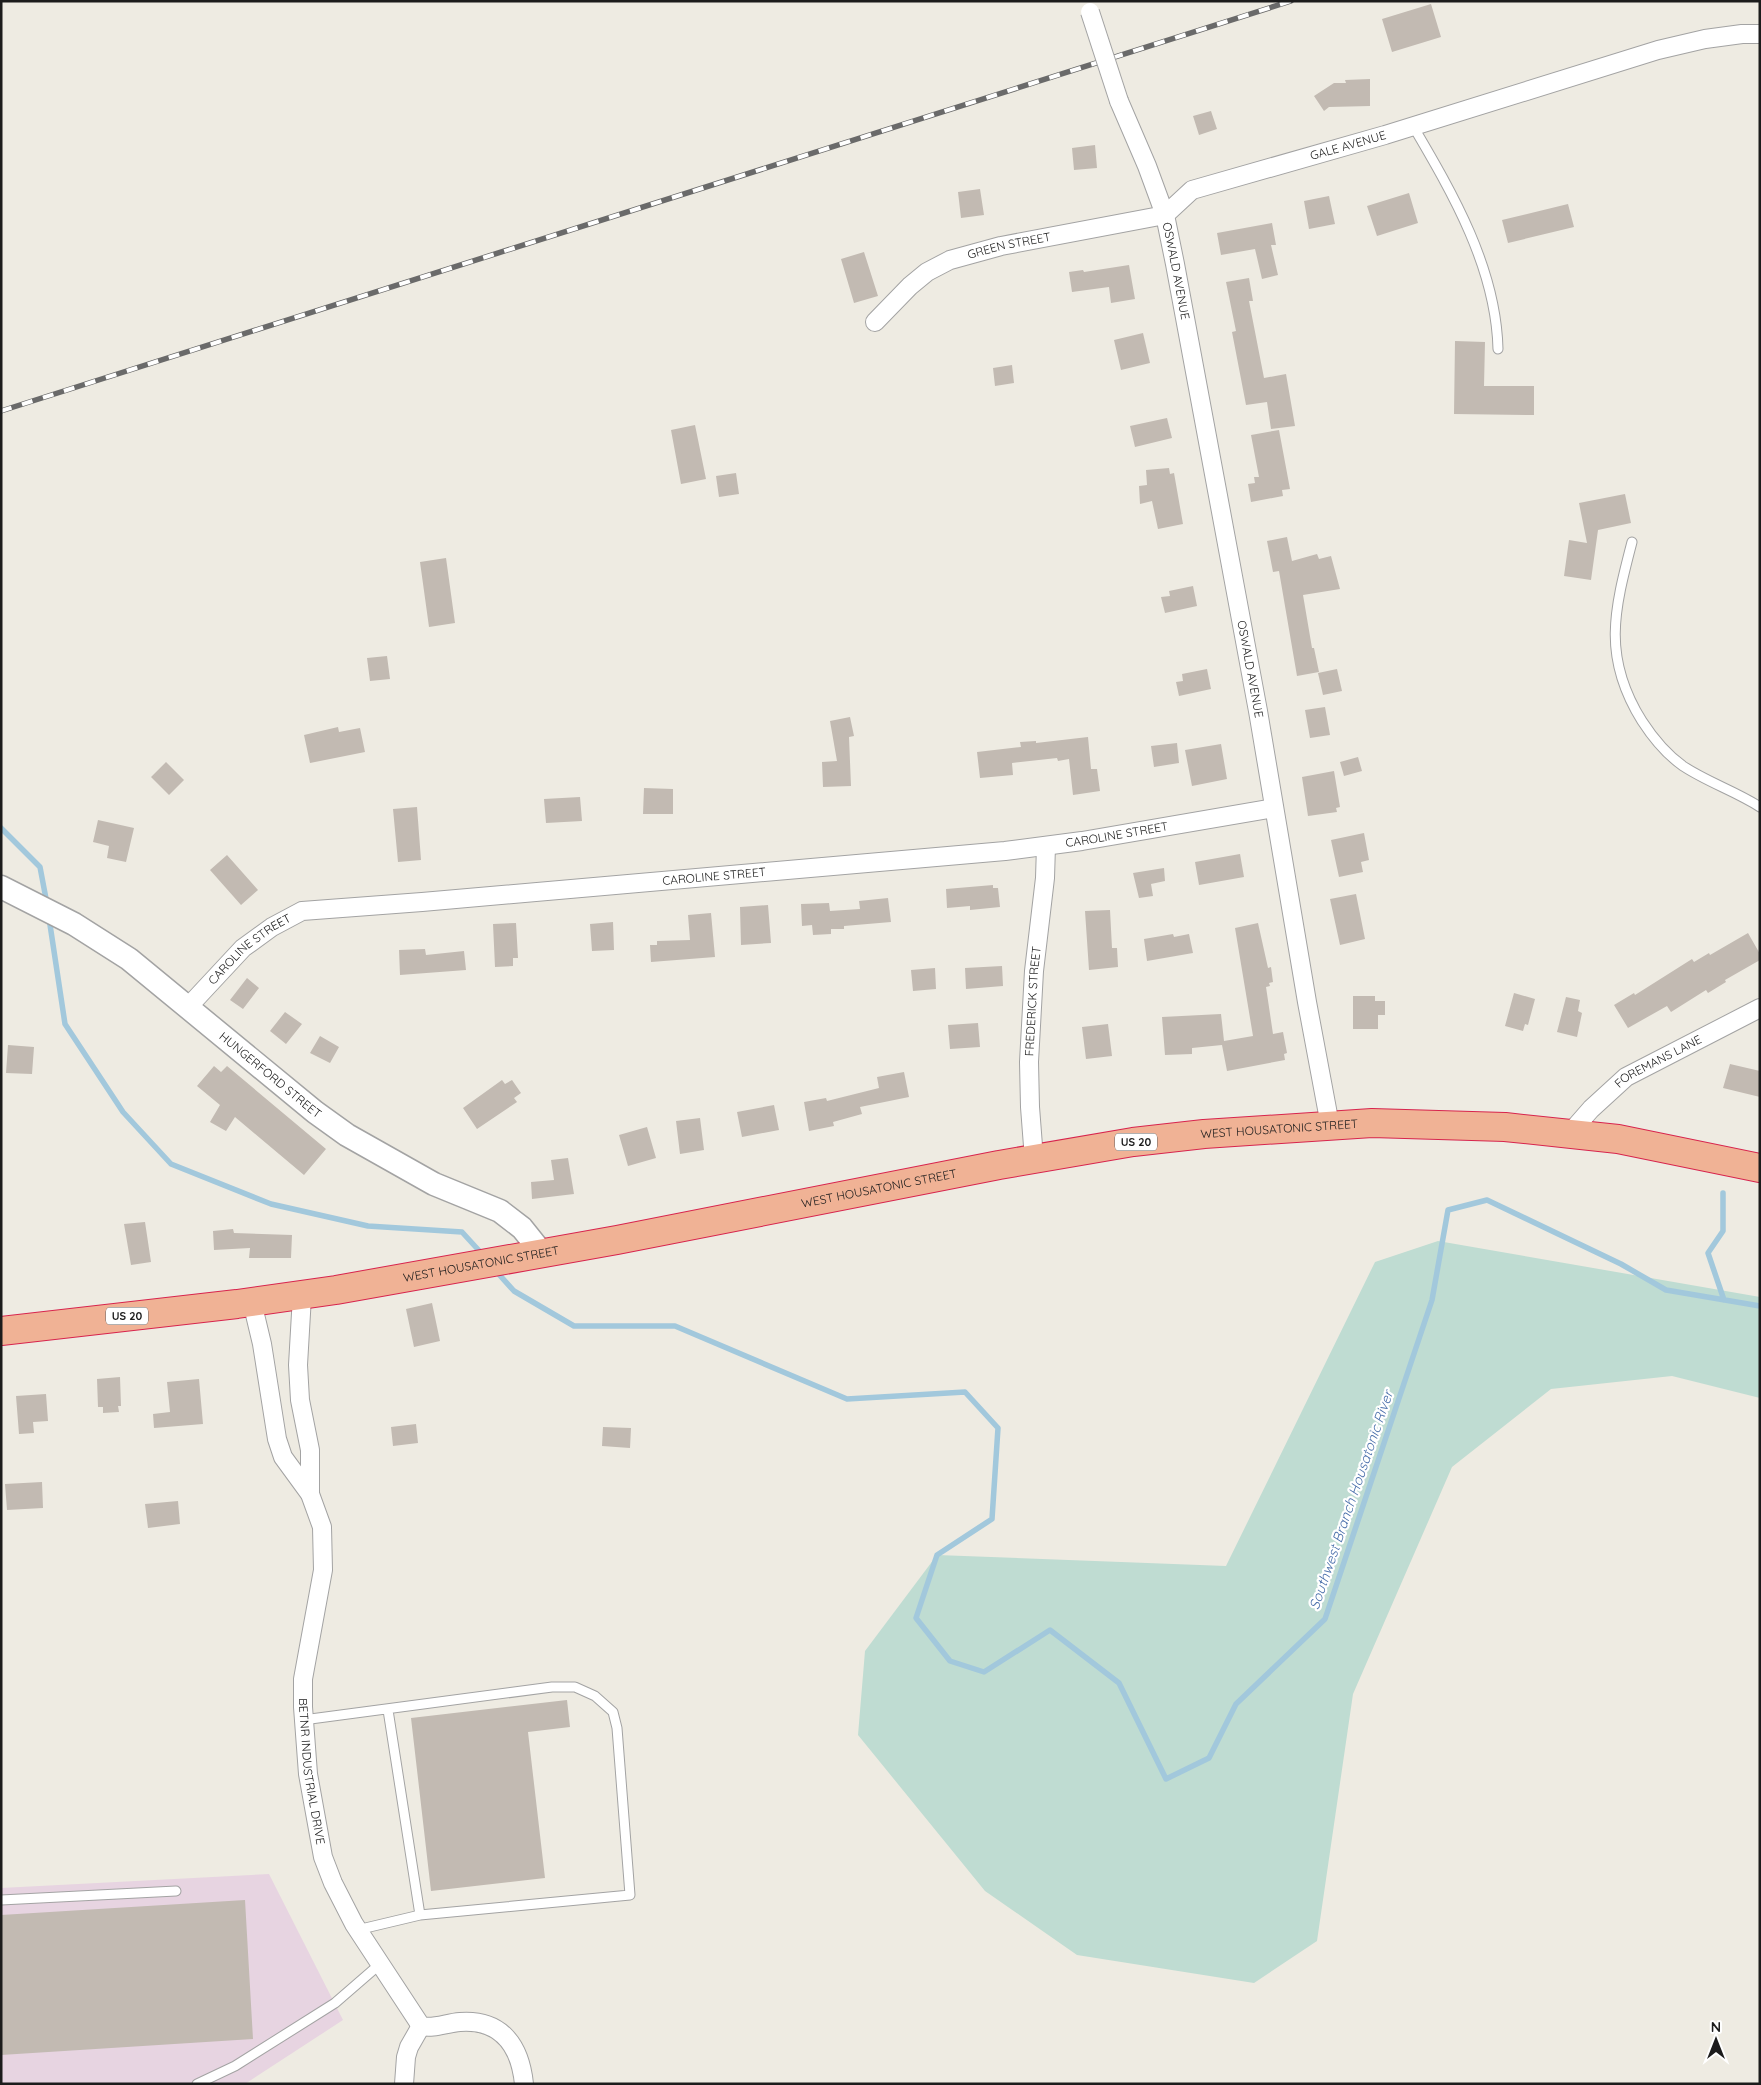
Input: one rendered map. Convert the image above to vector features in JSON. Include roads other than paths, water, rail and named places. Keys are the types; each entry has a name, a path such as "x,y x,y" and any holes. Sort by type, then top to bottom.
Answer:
{"highway":[{"name":"WEST HOUSATONIC STREET","path":"1,1331 302,1296 530,1256 1034,1159 1134,1142 1186,1136 1330,1125 1445,1124 1570,1133 1618,1140 1760,1168"}],"street":[{"path":"1088,7 1119,101 1147,166 1165,215"},
{"name":"GALE AVENUE","path":"1165,215 1192,190 1413,126 1595,68 1682,44 1723,36 1760,34"},
{"name":"GREEN STREET","path":"875,322 910,286 927,272 950,260 1001,246 1165,215"},
{"name":"OSWALD AVENUE","path":"1165,215 1192,349 1330,1125"},
{"name":"CAROLINE STREET","path":"188,1007 243,948 272,927 302,910 422,902 634,882 964,855 1046,846 1274,808"},
{"name":"FREDERICK STREET","path":"1034,1159 1030,1107 1030,1062 1034,971 1045,878 1046,846"},
{"name":"HUNGERFORD STREET","path":"1,887 74,924 129,959 314,1112 347,1135 434,1184 500,1211 522,1228 530,1256"},
{"name":"FOREMANS LANE","path":"1570,1133 1591,1109 1626,1077 1760,1008"},
{"name":"BETNR INDUSTRIAL DRIVE","path":"302,1296 298,1365 300,1400 310,1450 310,1494"},
{"name":"BETNR INDUSTRIAL DRIVE","path":"252,1302 262,1344 278,1439 283,1457 310,1494 322,1527 323,1570 303,1679 303,1720 310,1793 324,1857 333,1884 357,1930 421,2026"},
{"path":"404,2084 406,2057 409,2047 421,2026 429,2028 460,2022 483,2023 494,2027 502,2033 515,2051 520,2062 524,2084"}],"lane":[{"path":"1413,126 1452,192 1485,274 1498,326 1498,349"},
{"path":"1632,542 1619,593 1614,639 1620,676 1634,708 1655,741 1681,765 1760,807"},
{"path":"303,1720 552,1687 575,1687 595,1696 613,1712 617,1728 630,1895 420,1915 357,1930"},
{"path":"388,1710 420,1915"},
{"path":"1,1900 176,1891"},
{"path":"197,2084 235,2066 335,2003 380,1964"}],"waterway":[{"name":"Southwest Branch Housatonic River","path":"1,828 40,867 47,904"},
{"name":"Southwest Branch Housatonic River","path":"49,918 65,1024 123,1112 171,1164 271,1204 368,1226 462,1232 483,1255"},
{"path":"1723,1193 1723,1231 1708,1253 1724,1300"},
{"name":"Southwest Branch Housatonic River","path":"495,1270 514,1291 574,1326 675,1326 847,1399 965,1392 998,1428 992,1519 937,1555 916,1618 950,1661 984,1672 1050,1630 1119,1683 1166,1779 1209,1758 1236,1704 1325,1619 1432,1300 1448,1210 1487,1200 1621,1264 1666,1290 1760,1306"}],"railway":[{"path":"1,411 1291,1"}]}
